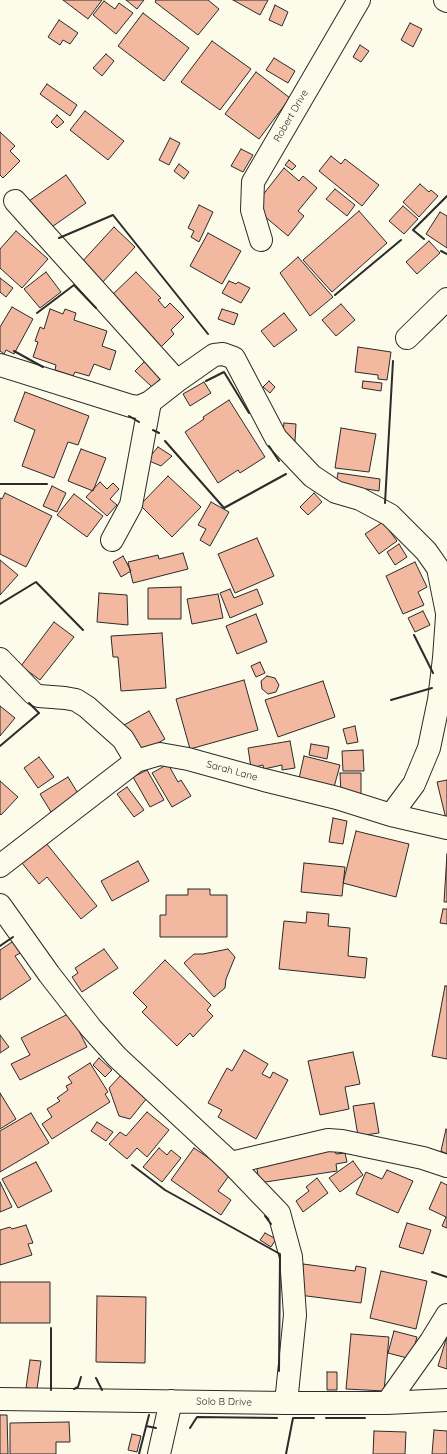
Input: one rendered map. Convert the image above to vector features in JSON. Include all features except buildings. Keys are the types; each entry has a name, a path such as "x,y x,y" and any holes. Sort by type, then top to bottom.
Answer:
{"street":[{"name":"Robert Drive","path":"261,240 252,210 253,182 359,0"},
{"path":"16,201 177,381"},
{"path":"407,338 447,299"},
{"path":"0,365 131,406 139,407 150,402 214,355 223,354 234,358 276,438 312,476 336,492 360,499 390,515 426,551 438,568 447,613"},
{"path":"112,540 131,505 150,402"},
{"path":"391,814 414,784 429,748 439,700 447,616"},
{"path":"0,659 34,694 38,696 76,700 87,707 123,739 136,761"},
{"name":"Sarah Lane","path":"0,866 136,761 160,754 188,759 447,828"},
{"path":"0,905 49,974 90,1028 111,1051 231,1163 278,1213 291,1257 295,1315 286,1403"},
{"path":"231,1163 328,1140 342,1141 424,1158 447,1166"},
{"path":"387,1403 431,1341 447,1315"},
{"name":"Solo B Drive","path":"0,1399 286,1403 387,1403 447,1400"},
{"path":"159,1454 171,1401"}],"wall":[{"path":"424,239 413,230 447,196"},
{"path":"59,238 113,215 208,334"},
{"path":"335,295 401,240"},
{"path":"441,251 447,254"},
{"path":"37,313 74,285 96,308"},
{"path":"14,351 43,367"},
{"path":"385,503 393,361"},
{"path":"206,381 224,372 249,413"},
{"path":"129,416 139,422"},
{"path":"153,430 159,433"},
{"path":"165,441 224,508 286,474"},
{"path":"269,446 279,461"},
{"path":"0,484 47,484"},
{"path":"0,604 36,582 83,630"},
{"path":"414,635 433,673"},
{"path":"391,700 432,688"},
{"path":"0,746 39,713 29,703"},
{"path":"0,946 13,937"},
{"path":"132,1165 165,1190 280,1254"},
{"path":"265,1216 271,1224"},
{"path":"279,1371 280,1255"},
{"path":"432,1272 447,1277"},
{"path":"51,1328 51,1390"},
{"path":"74,1389 78,1387 81,1377"},
{"path":"96,1378 102,1390"},
{"path":"139,1454 149,1415"},
{"path":"190,1428 197,1417 277,1418"},
{"path":"286,1454 293,1418 314,1418"},
{"path":"326,1418 365,1418"},
{"path":"146,1426 156,1428"}]}
